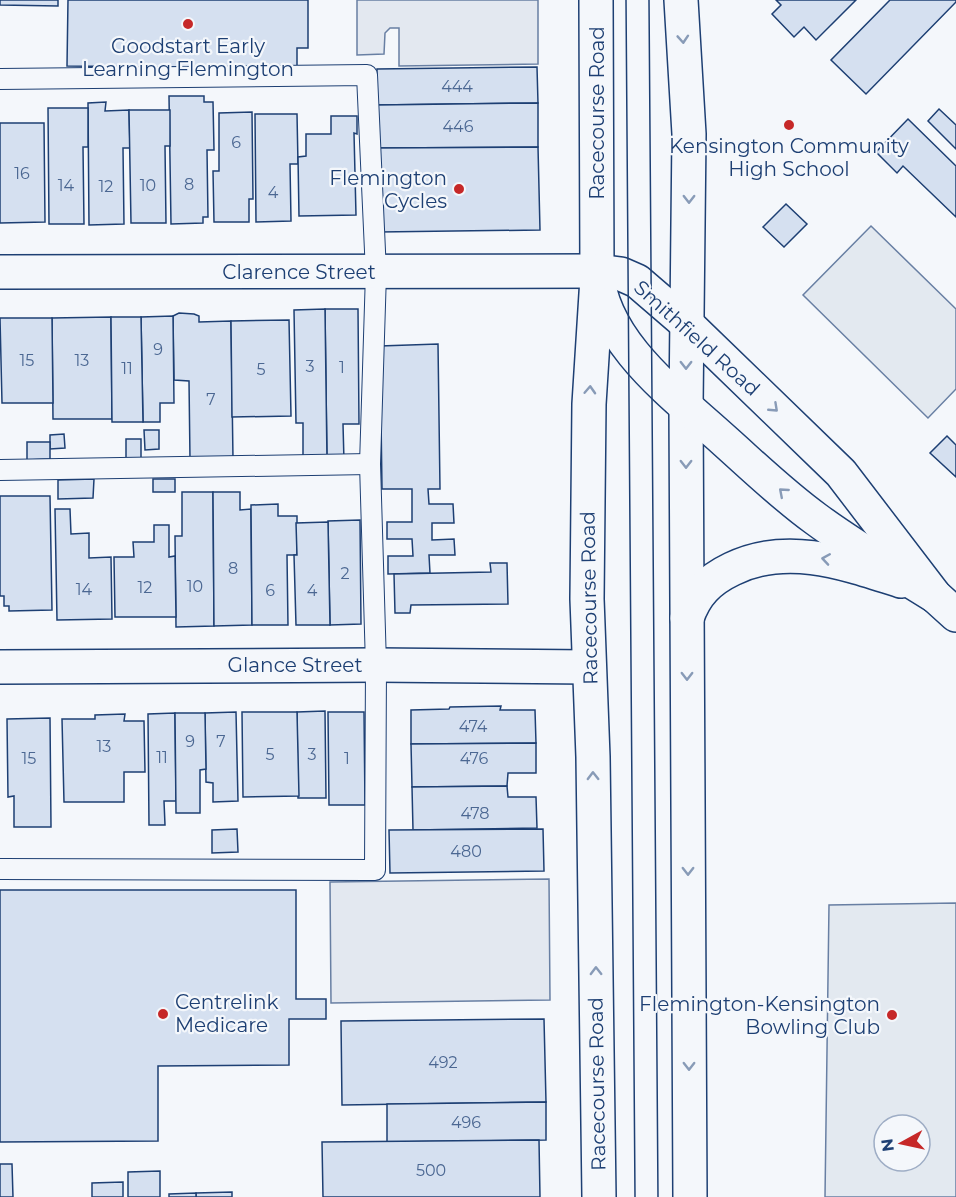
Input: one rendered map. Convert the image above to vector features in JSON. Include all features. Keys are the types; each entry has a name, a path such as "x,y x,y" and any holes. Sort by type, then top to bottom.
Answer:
{"main road":[{"name":"Racecourse Road","path":"596,0 597,271 588,448 587,599 593,757 599,1197"},
{"path":"681,0 689,134 686,406 690,1197"},
{"name":"Clarence Street","path":"0,272 597,271"},
{"name":"Smithfield Road","path":"597,271 621,274 633,279 651,291 687,324 840,473 938,600 814,518 651,373 619,333 601,298 597,271"},
{"path":"687,618 693,600 710,581 736,567 769,556 804,556 835,561 938,600"},
{"name":"Glance Street","path":"0,667 376,665 589,667"}],"lane":[{"path":"0,79 367,75 376,273 370,464 376,665 375,870 0,869"},
{"path":"0,470 370,464"}],"shaded area":[{"path":"357,0 538,0 538,64 399,66 399,28 390,28 385,33 384,54 357,55"},
{"path":"871,226 956,309 956,389 928,418 803,295"},
{"path":"549,879 550,1000 331,1003 330,882"},
{"name":"Flemington-Kensington Bowling Club","path":"956,903 956,1197 825,1197 829,905"}],"building":[{"path":"0,0 58,0 58,6 0,5"},
{"name":"Goodstart Early Learning Flemington","path":"68,0 308,0 308,48 297,48 297,68 67,66"},
{"path":"776,0 856,0 816,40 804,27 794,37 772,14 781,5"},
{"path":"890,0 956,0 956,2 866,94 831,60"},
{"path":"537,67 538,103 377,105 377,69"},
{"path":"169,96 204,96 204,102 213,102 214,150 207,150 208,217 203,217 203,223 171,224"},
{"path":"106,102 105,111 129,110 130,148 123,148 124,224 89,225 88,103"},
{"path":"538,103 538,147 378,148 377,105"},
{"path":"48,108 88,108 88,147 83,147 84,224 49,224"},
{"path":"939,109 956,125 956,149 928,121"},
{"path":"129,110 170,110 170,146 165,146 166,223 131,223"},
{"path":"252,112 253,199 249,199 249,222 214,222 213,171 219,171 219,113"},
{"path":"255,114 297,114 298,164 290,164 291,221 256,222"},
{"path":"331,116 357,116 357,134 354,133 356,215 299,216 298,157 306,156 306,134 331,134"},
{"path":"908,119 956,166 956,217 903,166 897,173 876,152"},
{"path":"0,123 44,123 45,222 0,223"},
{"name":"Flemington Cycles","path":"538,147 540,230 379,232 378,148"},
{"path":"786,204 807,224 784,247 763,227"},
{"path":"325,309 358,309 359,424 343,424 344,461 327,461"},
{"path":"325,309 327,461 303,461 303,423 296,423 294,310"},
{"path":"179,313 199,316 199,322 231,321 233,459 190,459 189,381 174,380 173,316"},
{"path":"173,316 174,403 160,403 160,422 143,422 141,317"},
{"path":"111,317 112,419 53,419 52,318"},
{"path":"111,317 141,317 143,422 112,422"},
{"path":"0,318 52,318 53,403 2,403"},
{"path":"289,320 291,416 232,417 231,321"},
{"path":"438,344 440,489 428,489 429,504 453,504 454,523 432,523 432,540 454,539 455,555 429,555 430,573 388,574 388,556 413,556 412,539 387,539 387,522 412,522 412,489 382,489 380,346"},
{"path":"144,430 159,430 159,449 145,450"},
{"path":"64,434 65,448 50,449 50,435"},
{"path":"947,436 956,445 956,477 930,453"},
{"path":"126,439 141,439 141,459 126,459"},
{"path":"27,442 50,442 50,459 27,460"},
{"path":"94,479 93,498 58,499 58,480"},
{"path":"153,479 175,479 175,492 153,492"},
{"path":"182,492 213,492 214,626 176,627 175,536 182,536"},
{"path":"213,492 240,492 240,510 251,509 252,625 214,626"},
{"path":"0,496 50,496 52,610 9,611 9,606 4,606 4,596 0,596"},
{"path":"278,504 278,516 297,516 297,555 287,555 288,625 252,625 251,505"},
{"path":"55,509 70,509 71,534 89,533 89,558 111,557 112,619 57,620"},
{"path":"360,520 361,624 330,625 328,521"},
{"path":"328,522 330,625 296,625 294,555 297,555 296,523"},
{"path":"154,525 169,525 169,557 175,556 176,617 115,617 114,557 134,557 133,542 154,542"},
{"path":"490,563 507,563 508,604 411,605 410,613 395,613 394,574 491,572"},
{"path":"501,706 500,710 535,710 536,743 411,744 411,710"},
{"path":"325,711 326,798 298,798 297,712"},
{"path":"236,712 238,801 213,802 213,783 206,782 205,713"},
{"path":"242,712 297,712 299,796 243,797"},
{"path":"328,712 364,712 365,805 329,805"},
{"path":"175,713 176,801 164,801 165,825 149,825 148,714"},
{"path":"175,713 205,713 206,769 200,770 200,813 176,813"},
{"path":"125,714 124,721 144,721 145,772 124,772 124,802 64,802 62,719 95,719 95,715"},
{"path":"50,718 51,827 14,827 14,796 8,797 7,719"},
{"path":"536,743 536,773 508,773 507,786 412,787 411,744"},
{"path":"507,786 508,797 536,797 537,828 413,830 412,787"},
{"path":"237,829 238,852 212,853 212,830"},
{"path":"543,829 544,871 390,873 389,830"},
{"name":"Centrelink Medicare","path":"0,890 296,890 296,999 326,999 326,1019 289,1019 289,1065 158,1066 158,1141 0,1142"},
{"path":"544,1019 546,1102 342,1105 341,1021"},
{"path":"546,1102 546,1140 387,1142 387,1104"},
{"path":"539,1140 540,1197 323,1197 322,1142"},
{"path":"0,1164 12,1164 13,1197 0,1197"},
{"path":"160,1171 160,1197 128,1197 128,1172"},
{"path":"123,1182 123,1197 92,1197 92,1183"},
{"path":"232,1192 232,1197 196,1197 196,1193"},
{"path":"196,1193 196,1197 169,1197 169,1194"}],"tram line":[{"path":"626,0 635,1197"},
{"path":"649,0 658,1197"}],"place":[{"name":"Goodstart Early Learning Flemington","path":"188,24"},
{"name":"Kensington Community High School","path":"789,125"},
{"name":"Flemington Cycles","path":"459,189"},
{"name":"Centrelink Medicare","path":"163,1014"},
{"name":"Flemington-Kensington Bowling Club","path":"892,1015"}]}
